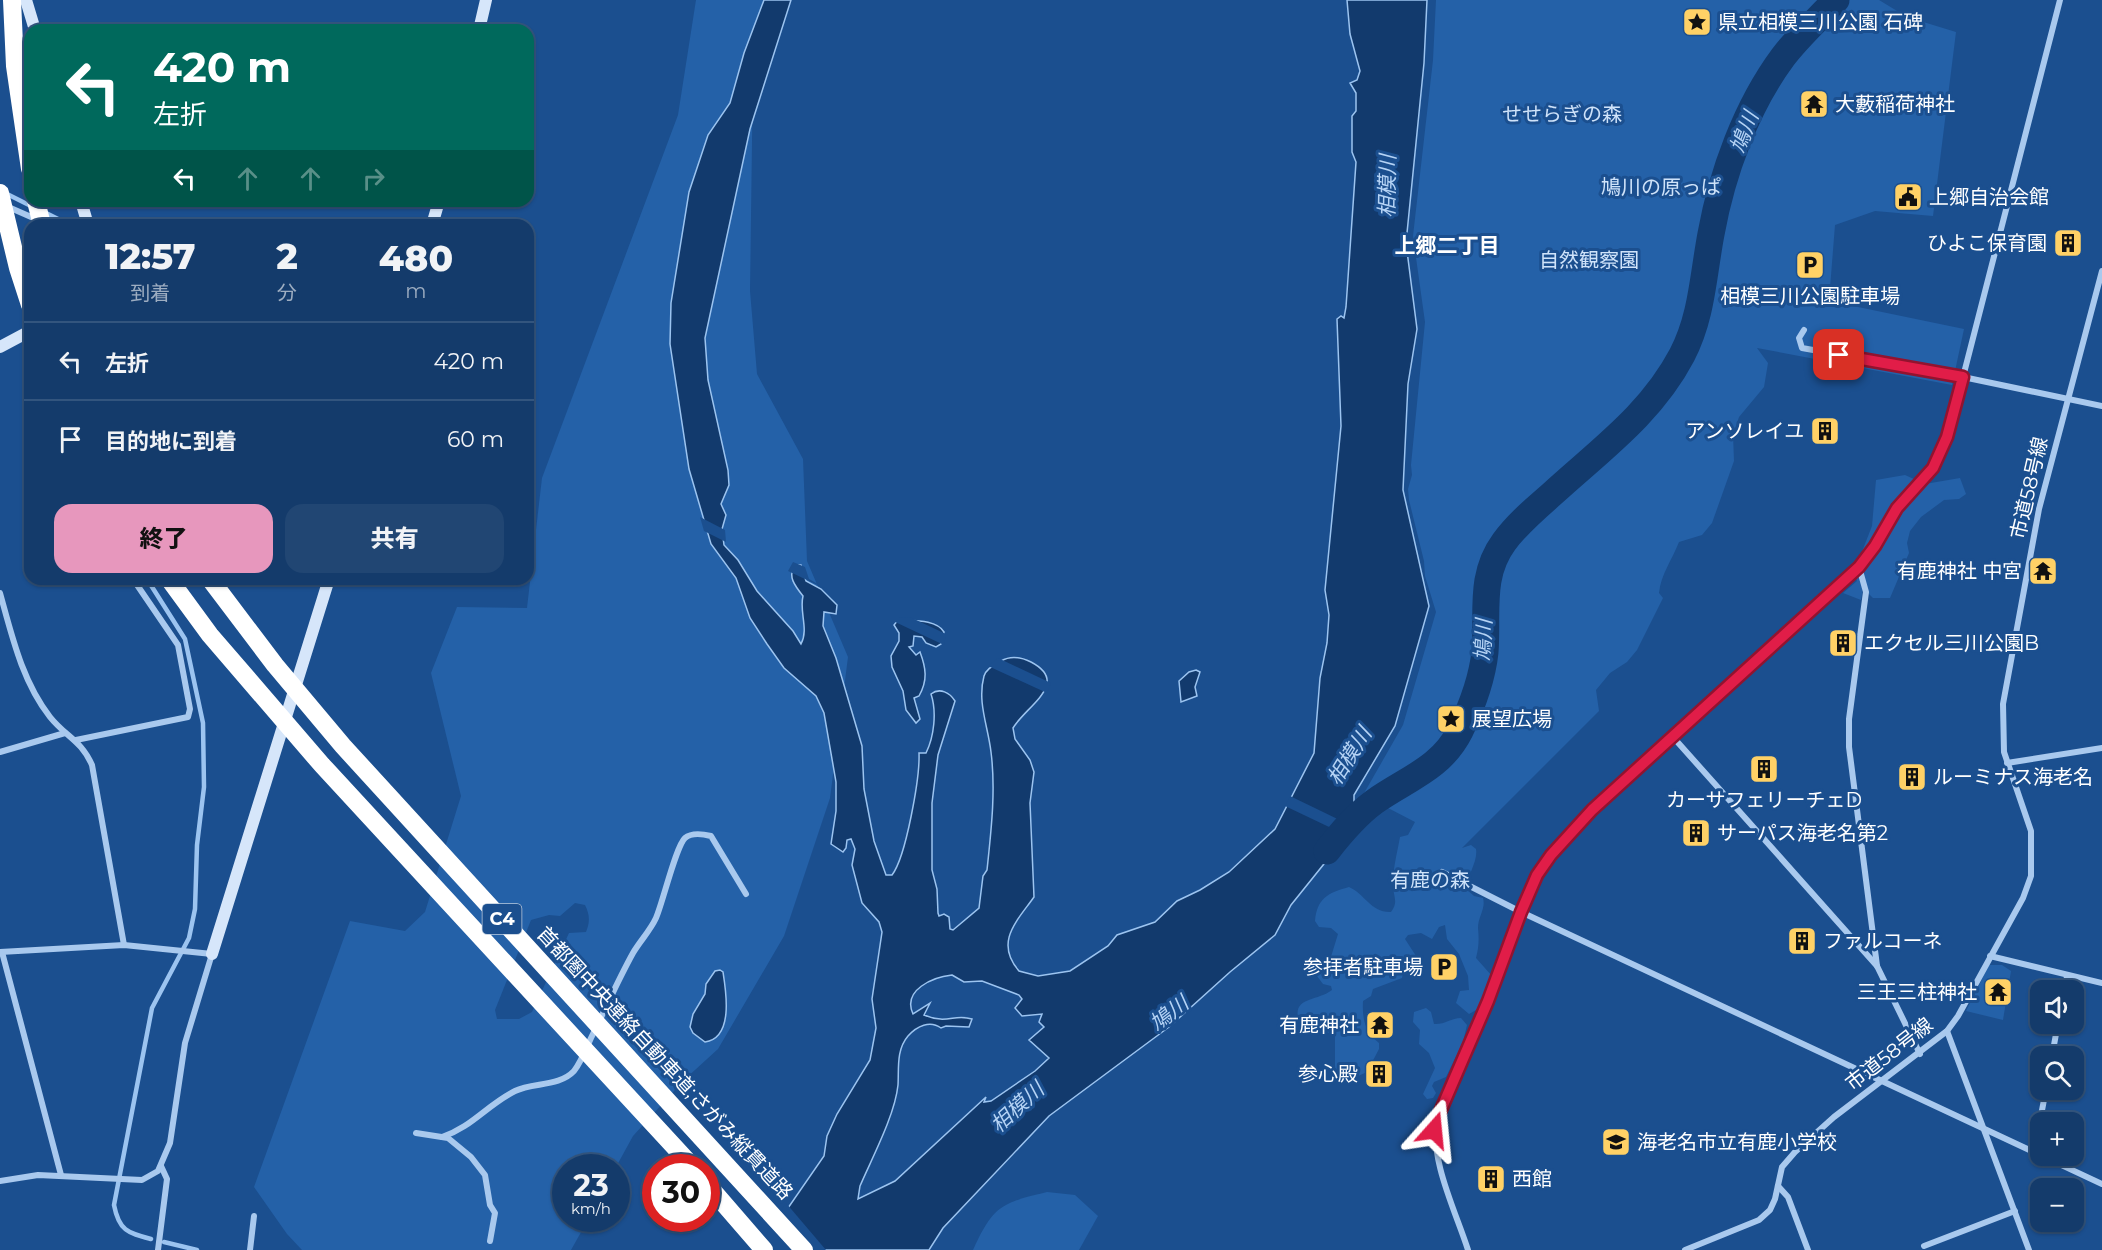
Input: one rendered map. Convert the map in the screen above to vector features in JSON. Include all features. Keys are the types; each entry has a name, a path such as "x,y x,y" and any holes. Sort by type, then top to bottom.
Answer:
{"highway":[{"path":"12,0 15,66 24,128"},
{"path":"0,193 24,286"},
{"name":"C4","path":"174,585 217,643 322,765 681,1154"},
{"name":"首都圏中央連絡自動車道;さがみ縦貫道路","path":"215,585 275,665 343,746 804,1250"},
{"path":"720,1199 764,1250"}],"street":[{"path":"26,0 33,24"},
{"path":"480,24 486,0"},
{"path":"1468,1250 1438,1159 1434,1130 1537,875 1566,836 1859,567 1875,546 1897,508 1933,468 1947,437 2060,0"},
{"path":"0,204 34,219"},
{"name":"市道58号線","path":"1685,1250 1759,1220 1770,1210 1782,1167 1790,1156 1834,1117 1920,1054 1947,1031 1958,1016 2023,898 2031,876 2033,858 2028,822 2002,742 2003,704 2039,509 2102,272"},
{"path":"1804,330 1799,338 1802,348 1963,377 2102,406"},
{"path":"0,347 24,334"},
{"path":"1859,567 1866,592 1849,719 1849,747 1877,966"},
{"path":"76,740 188,717 190,709 178,645 137,585"},
{"path":"0,1181 38,1175 124,1181 142,1180 161,1167 170,1143 185,1043 327,585"},
{"path":"0,593 19,660 49,716 84,748 92,765 124,945"},
{"path":"0,752 65,733"},
{"path":"1674,737 1877,966 1920,1054"},
{"path":"2007,763 2102,748"},
{"path":"442,1137 460,1131 476,1121 490,1106 515,1091 533,1084 550,1084 576,1069 634,952 655,920 674,870 677,850 686,837 696,834 711,836 746,894"},
{"path":"1442,872 1521,912 2030,1151"},
{"path":"61,1175 1,952 124,945 212,954"},
{"path":"1990,956 2102,983"},
{"path":"2066,980 2067,976"},
{"path":"1947,1031 2030,1250"},
{"path":"416,1133 448,1138 471,1157 485,1175 490,1205 495,1213 490,1241"},
{"path":"2063,1166 2102,1184"},
{"path":"158,1250 167,1179 161,1167"},
{"path":"1778,1186 1788,1197 1808,1250"},
{"path":"1924,1246 2015,1211"},
{"path":"250,1248 255,1216"}],"green space":[{"path":"696,0 781,0 753,67 750,291 757,374 803,459 807,561 848,657 830,798 784,936 718,1049 684,1080 633,1136 623,1154 552,1154 552,1232 581,1232 571,1250 302,1250 287,1234 254,1187 350,921 405,931 425,912 461,796 431,673 457,607 527,608 530,585 534,585 534,547 542,478 678,115","holes":["575,903 585,905 589,918 586,932 569,933 532,1012 519,1019 497,1019 495,1010 531,920 549,915 560,916"]},
{"name":"自然観察園","path":"1436,0 1879,0 1907,17 1956,32 1933,216 1875,211 1835,225 1829,301 1964,329 1952,385 1757,348 1768,363 1764,387 1739,417 1733,435 1734,461 1712,523 1702,535 1679,542 1662,580 1659,593 1663,598 1637,650 1627,662 1610,673 1596,690 1599,711 1462,848 1471,845 1476,849 1474,863 1465,888 1474,896 1483,898 1478,924 1476,958 1492,976 1478,1009 1469,1014 1456,1003 1460,991 1469,990 1468,976 1459,954 1447,939 1445,925 1439,927 1432,939 1421,933 1408,935 1405,939 1418,959 1404,967 1402,978 1373,989 1371,996 1363,1001 1365,1025 1379,1043 1379,1049 1367,1072 1358,1076 1349,1071 1341,1075 1335,1070 1335,1035 1319,1029 1307,1031 1301,1028 1298,1017 1301,1005 1332,990 1331,986 1323,984 1317,976 1330,960 1338,934 1331,928 1319,927 1315,921 1316,913 1324,898 1349,887 1384,912 1391,912 1393,908 1395,902 1394,872 1400,837 1408,835 1415,822 1363,795 1403,725 1436,612 1425,576 1424,561 1408,489 1412,475 1411,465 1425,322 1413,236 1433,60"},
{"path":"1905,475 1925,484 1960,478 1966,494 1959,499 1944,500 1921,517 1910,531 1907,543 1909,553 1890,598 1873,598 1863,588 1861,600 1843,593 1857,581 1854,572 1872,526 1876,480"},
{"path":"1989,965 2002,965 2011,971 2003,1020 1966,1011"},
{"path":"1426,1008 1431,1012 1434,1024 1461,1018 1467,1025 1463,1042 1446,1077 1434,1082 1432,1086 1436,1093 1433,1098 1427,1099 1423,1094 1435,1068 1429,1053 1419,1044 1420,1030 1413,1022 1414,1012"},
{"path":"1047,1192 1075,1195 1098,1216 1079,1250 973,1250 987,1224 1000,1209 1019,1200"}],"water":[{"name":"相模川","path":"764,0 791,0 750,129 705,338 708,380 728,470 729,485 721,504 726,515 722,529 724,545 738,560 757,591 793,631 801,644 804,632 803,596 792,577 795,565 801,565 806,581 821,589 837,605 836,614 824,612 823,626 836,658 862,746 864,789 874,841 886,875 892,875 902,852 915,797 919,753 926,753 931,740 934,716 931,694 938,691 944,692 955,701 938,755 932,803 932,870 937,889 938,913 939,916 944,914 949,917 950,929 953,930 979,908 983,876 987,870 993,782 991,752 982,705 984,676 994,665 1012,657 1027,660 1042,670 1047,678 1042,695 1013,728 1015,739 1030,760 1034,772 1030,803 1034,897 1015,923 1008,941 1008,951 1019,971 1038,976 1070,971 1108,946 1117,935 1155,922 1177,901 1229,872 1275,829 1314,753 1320,678 1327,643 1329,615 1325,590 1341,426 1337,319 1341,316 1344,318 1346,307 1356,162 1352,152 1352,116 1356,111 1356,93 1350,83 1357,80 1360,71 1350,34 1347,0 1427,0 1424,63 1406,243 1417,329 1408,384 1403,490 1429,606 1395,726 1354,795 1354,813 1344,839 1291,905 1275,935 1169,1027 1049,1116 943,1228 929,1250 759,1250 824,1156 827,1136 837,1114 870,1060 876,1028 872,999 882,932 879,922 862,903 852,865 855,849 851,839 847,840 843,852 831,844 836,811 836,782 824,713 816,696 784,668 750,618 736,578 711,544 689,469 670,344 671,303 689,192 708,135 730,103 744,53","holes":["952,975 964,982 982,981 1019,995 1022,999 1015,1008 1022,1016 1042,1014 1039,1022 1044,1027 1029,1040 1049,1058 1035,1071 991,1101 984,1102 986,1097 895,1181 858,1199 860,1186 896,1097 898,1066 904,1041 912,1032 924,1025 932,1024 941,1028 946,1026 969,1027 972,1019 960,1017 939,1019 924,1015 930,1003 913,1014 912,998 921,986 936,979"]},
{"path":"898,620 930,623 944,632 941,644 936,647 926,643 922,637 914,636 913,646 909,647 916,655 920,652 925,669 922,690 919,696 914,698 920,719 916,723 906,710 903,691 892,667 891,656 899,641 899,633 894,625"},
{"path":"1196,670 1200,672 1195,687 1197,696 1181,702 1179,681 1189,672"},
{"path":"715,971 723,972 726,990 724,1023 714,1039 705,1042 693,1033 690,1027 693,1014 705,994 706,984"}],"pier":[{"path":"700,517 725,530 726,542 704,531"},
{"path":"793,562 805,567 809,579 828,590 788,571"},
{"path":"898,617 912,618 946,634 944,645 893,621"},
{"path":"998,658 1051,683 1047,693 988,666"},
{"path":"1290,796 1352,826 1348,836 1285,806"},
{"path":"786,1203 826,1250 756,1250"}],"waterway":[{"name":"鳩川","path":"1327,851 1367,807 1422,772 1443,755 1460,731 1482,673 1485,652 1486,595 1496,555 1520,523 1640,413 1682,355 1694,326 1716,211 1737,141 1758,97 1783,57 1836,0"},
{"path":"5,193 24,202"},
{"path":"46,213 58,219"},
{"path":"151,585 185,639 203,723 204,787 197,845 195,909 189,938 152,1008 114,1205 116,1214 126,1230 151,1239"},
{"path":"164,1242 197,1250"}],"place":[{"name":"県立相模三川公園 石碑","path":"1697,22"},
{"name":"大藪稲荷神社","path":"1814,104"},
{"name":"上郷自治会館","path":"1908,197"},
{"name":"ひよこ保育園","path":"2068,243"},
{"name":"相模三川公園駐車場","path":"1810,265"},
{"name":"アンソレイユ","path":"1825,431"},
{"name":"有鹿神社 中宮","path":"2043,571"},
{"name":"エクセル三川公園B","path":"1843,643"},
{"name":"展望広場","path":"1451,719"},
{"name":"カーサフェリーチェD","path":"1764,769"},
{"name":"ルーミナス海老名","path":"1912,777"},
{"name":"サーパス海老名第2","path":"1696,833"},
{"name":"ファルコーネ","path":"1802,941"},
{"name":"参拝者駐車場","path":"1444,967"},
{"name":"三王三柱神社","path":"1998,992"},
{"name":"有鹿神社","path":"1380,1025"},
{"name":"参心殿","path":"1379,1074"},
{"name":"海老名市立有鹿小学校","path":"1616,1142"},
{"name":"西館","path":"1491,1179"}],"district":[{"name":"上郷二丁目","path":"1447,245"}],"route":[{"path":"1434,1130 1468,1044 1488,1001 1521,912 1537,875 1551,855 1592,810 1798,625 1859,567 1875,546 1897,508 1933,468 1941,453 1963,377 1839,355"}],"park label":[{"name":"せせらぎの森","path":"1562,114"},
{"name":"鳩川の原っぱ","path":"1661,187"},
{"name":"有鹿の森","path":"1430,880"}]}
